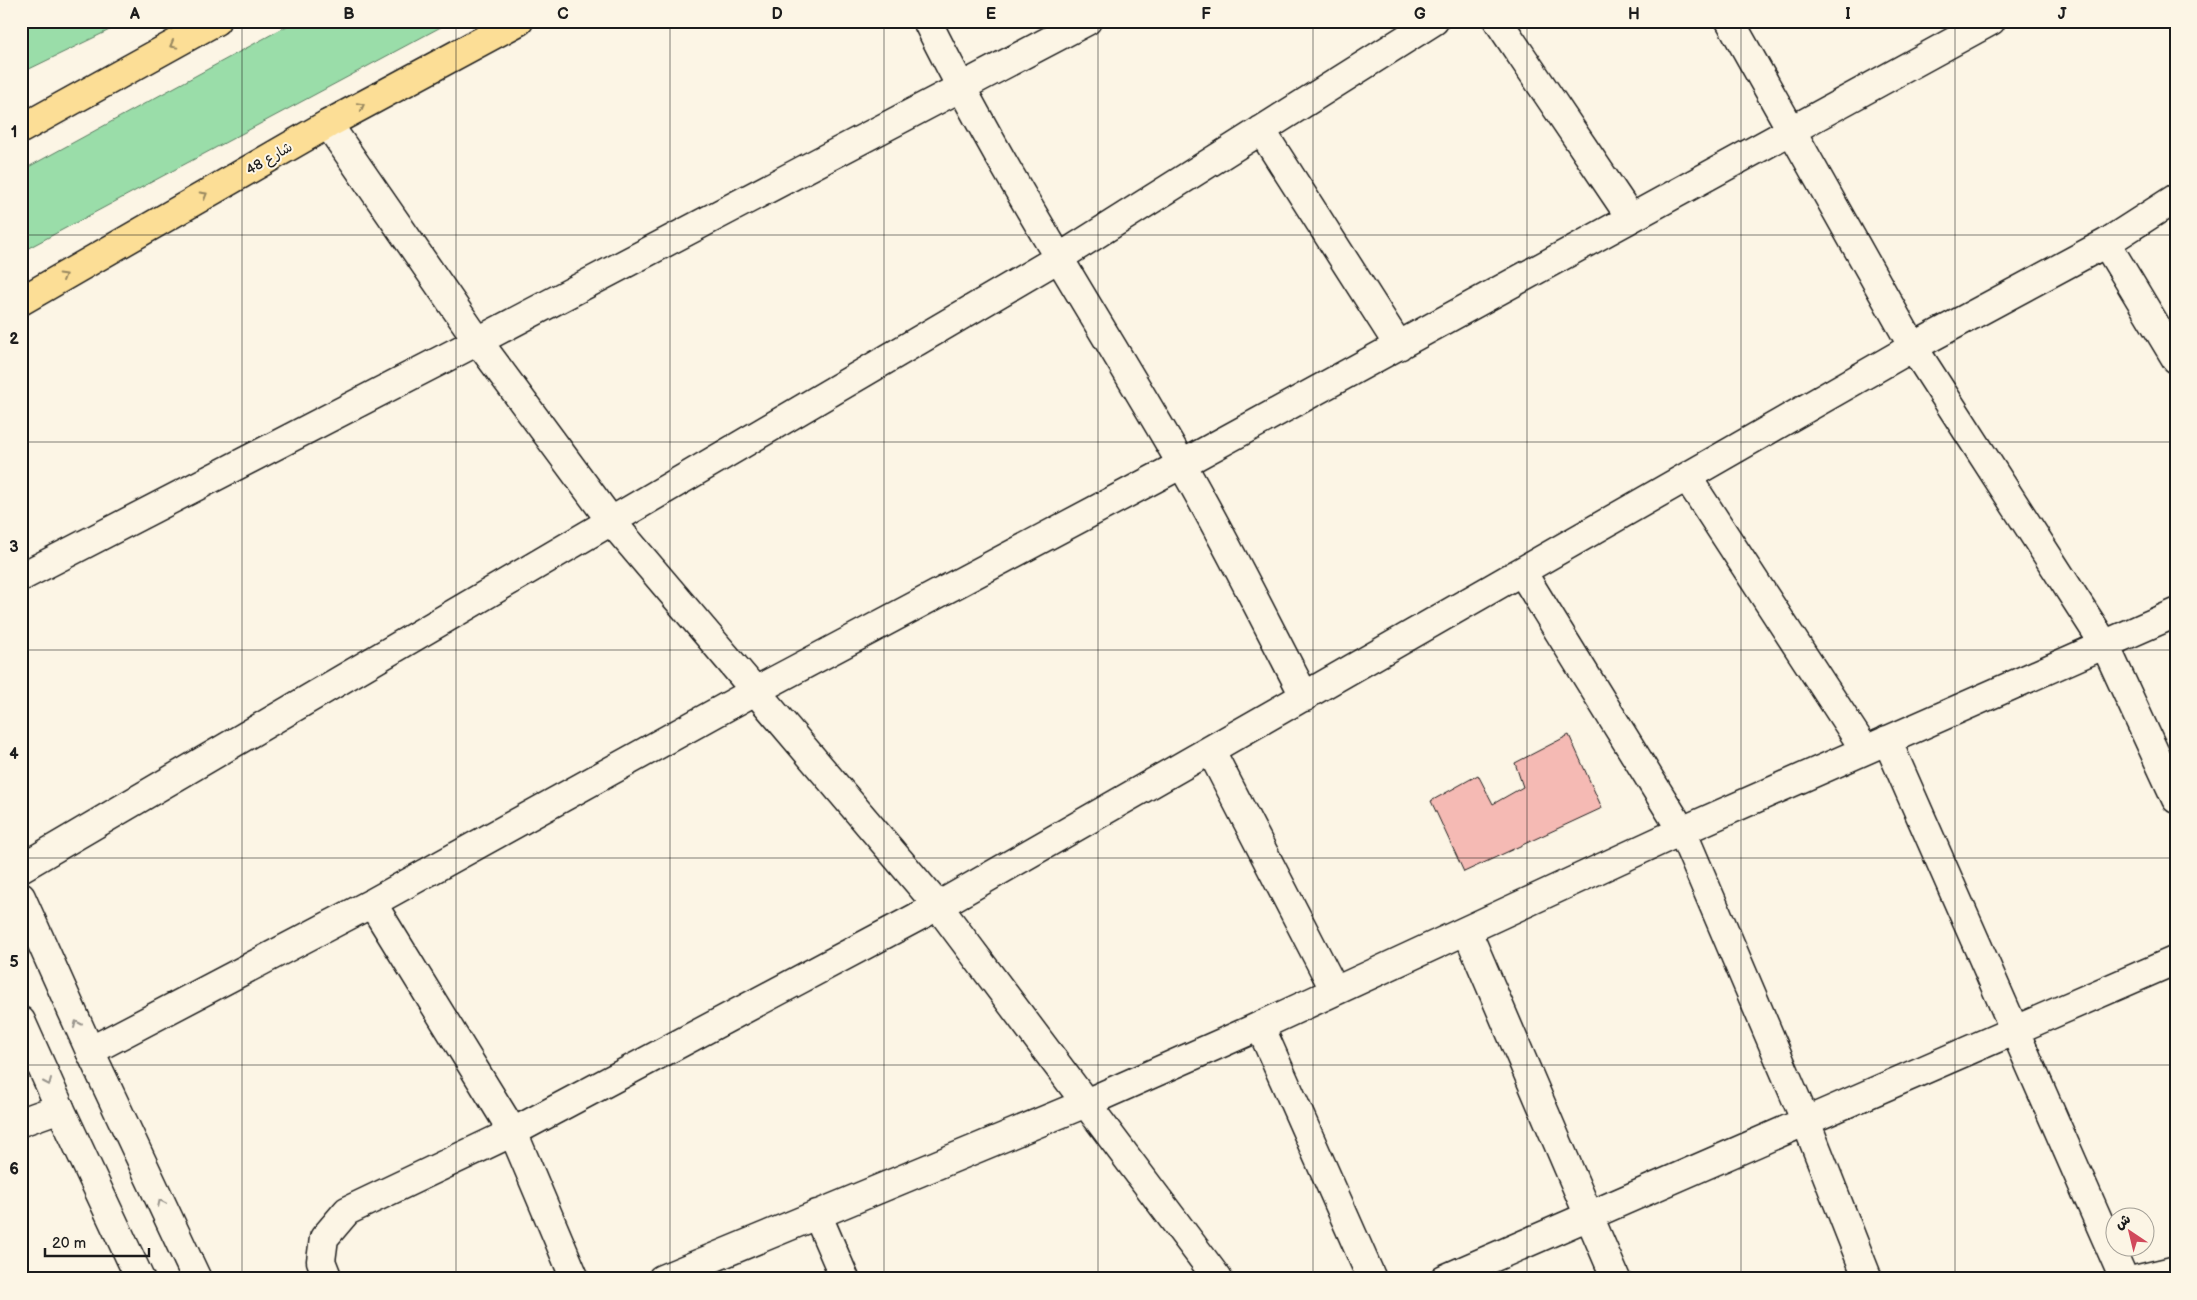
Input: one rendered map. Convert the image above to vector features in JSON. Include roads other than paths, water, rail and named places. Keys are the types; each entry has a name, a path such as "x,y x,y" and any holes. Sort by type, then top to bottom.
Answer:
{"main road":[{"path":"21,129 216,21"},
{"name":"48 شارع","path":"21,301 328,124 519,21"}],"street":[{"path":"927,21 960,89 1057,259 1182,464 1305,697"},
{"path":"21,577 478,341 1087,21"},
{"path":"21,868 1057,259 1434,21"},
{"path":"1498,21 1631,218"},
{"path":"1730,21 1913,347 2105,644 2176,799"},
{"path":"90,1051 372,903 755,691 1182,464 1991,21"},
{"path":"328,124 478,341 611,521 938,906 1218,1279"},
{"path":"1261,130 1399,346"},
{"path":"328,1279 321,1261 324,1238 347,1211 513,1132 938,906 1913,347 2106,243 2176,198"},
{"path":"2106,243 2176,359"},
{"path":"1687,477 1876,745 2014,1030 2124,1279"},
{"path":"1522,572 1682,831 1806,1122 1868,1279"},
{"path":"662,1279 1086,1102 1260,1026 1682,831 2176,614"},
{"path":"1211,751 1334,991"},
{"path":"21,896 90,1051 197,1279"},
{"path":"372,903 513,1132 575,1279"},
{"path":"1467,930 1616,1279"},
{"path":"1444,1279 2176,960"},
{"path":"21,1021 140,1279"},
{"path":"1260,1026 1372,1279"},
{"path":"21,1122 60,1108"},
{"path":"817,1214 845,1279"},
{"path":"2138,1279 2176,1270"}]}
